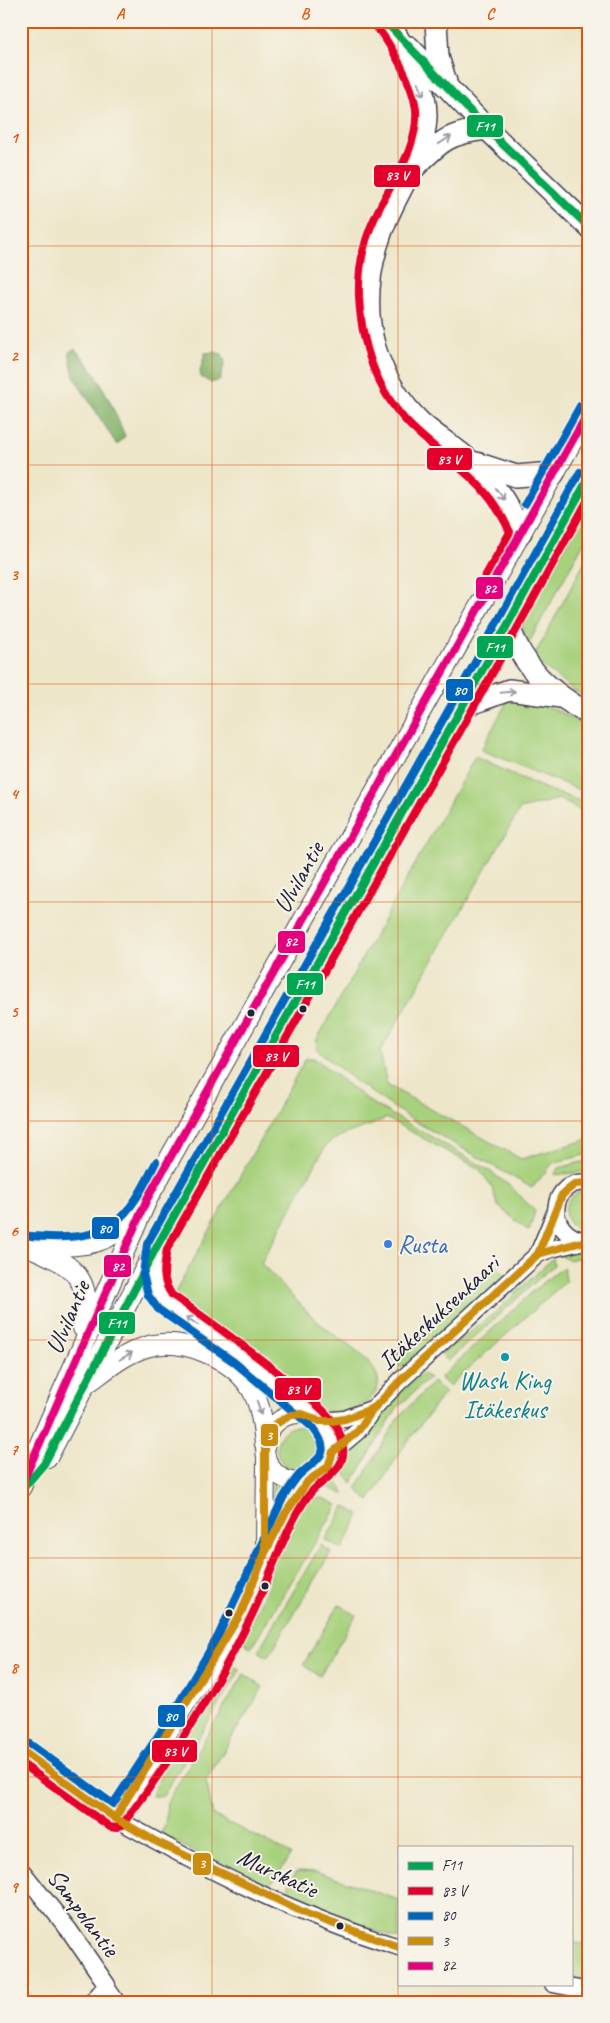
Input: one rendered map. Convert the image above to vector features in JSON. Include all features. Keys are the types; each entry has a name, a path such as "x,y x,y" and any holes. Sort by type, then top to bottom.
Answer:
{"highway":[{"path":"436,21 438,57 447,87"},
{"path":"389,25 487,130 589,227"},
{"path":"389,25 414,69 425,100 426,118 424,133 412,170 378,235 371,265 369,294 375,348 402,402 420,421 471,462 503,497 521,532"},
{"path":"412,170 439,143 451,136 464,131 487,130"},
{"path":"471,462 516,476 554,473"},
{"path":"508,624 524,661 561,697 589,714"},
{"path":"462,707 509,690 561,697"}],"main road":[{"name":"Ulvilantie","path":"21,1487 147,1198 589,411"},
{"name":"Ulvilantie","path":"21,1491 44,1464 157,1246 462,707 589,477"},
{"path":"25,1245 78,1245 104,1239 121,1231 147,1198"},
{"path":"25,1245 63,1262 79,1278 86,1293 88,1309 74,1366"},
{"path":"157,1246 153,1273 157,1292 165,1302 240,1354 316,1419 327,1430 332,1440 333,1452 328,1467 321,1474 308,1481 295,1482 283,1478 273,1470 266,1452 274,1425 282,1419 296,1414 316,1419"},
{"path":"86,1383 127,1354 148,1346 185,1346 205,1352 226,1364 251,1388 262,1420 266,1452 265,1553"},
{"path":"21,1750 115,1818 201,1683 241,1613 265,1553 285,1514 308,1481"}],"street":[{"name":"Itäkeskuksenkaari","path":"538,1254 560,1196 566,1189 587,1180"},
{"path":"555,1213 558,1224 565,1233 575,1239 588,1240"},
{"name":"Itäkeskuksenkaari","path":"333,1452 358,1431 374,1408 400,1381 538,1254 588,1240"},
{"name":"Itäkeskuksenkaari","path":"316,1419 345,1419 374,1408"},
{"name":"Murskatie","path":"115,1818 153,1840 309,1915 398,1947"},
{"name":"Sampolantie","path":"21,1870 69,1930 107,1985"},
{"path":"92,2002 107,1985 119,2002"},
{"path":"563,1986 589,1991"}],"green space":[{"path":"75,349 84,358 98,379 115,413 125,436 117,445 74,377 69,352"},
{"path":"214,352 222,354 225,362 220,380 211,383 201,377 200,371 205,353"},
{"path":"589,502 589,533 526,648 522,624"},
{"path":"589,554 589,699 573,690 533,658"},
{"path":"510,696 542,703 589,727 589,790 580,790 481,750"},
{"path":"475,757 546,789 589,804 589,815 559,799 520,809 380,1052 387,1085 521,1159 589,1139 589,1154 553,1163 532,1188 411,1119 359,1084 316,1049 317,1039"},
{"path":"306,1058 314,1058 370,1102 484,1167 510,1186 535,1211 529,1231 498,1206 491,1185 479,1169 386,1118 340,1136 326,1145 261,1263 316,1320 364,1357 376,1373 377,1390 372,1397 357,1408 331,1416 313,1410 172,1298"},
{"path":"585,1161 589,1162 589,1165 583,1172 554,1175 559,1168"},
{"path":"584,1191 589,1191 589,1231 580,1230 572,1226 566,1214 569,1200"},
{"path":"589,1248 589,1256 568,1260 560,1255"},
{"path":"553,1258 554,1265 448,1361 441,1354 497,1311"},
{"path":"494,1263 505,1275 401,1368 392,1357"},
{"path":"564,1268 566,1281 449,1386 440,1378 531,1293 557,1271"},
{"path":"424,1374 429,1378 397,1408 352,1483 342,1465 347,1450 365,1429 417,1377"},
{"path":"433,1382 445,1392 403,1448 369,1501 356,1489 398,1418"},
{"path":"295,1426 303,1426 315,1432 321,1448 315,1464 303,1470 295,1470 283,1464 277,1452 277,1444 283,1432"},
{"path":"331,1472 344,1492 343,1494 322,1484"},
{"path":"273,1482 295,1490 270,1529"},
{"path":"323,1498 338,1505 251,1648 243,1638 268,1586 276,1541 298,1507 311,1499"},
{"path":"345,1506 360,1515 342,1549 325,1540"},
{"path":"321,1545 331,1552 268,1657 258,1651"},
{"path":"339,1605 356,1615 320,1676 303,1665"},
{"path":"230,1663 240,1670 163,1796 152,1796 184,1730 222,1667"},
{"path":"244,1674 263,1687 206,1780 213,1815 291,1854 274,1881 260,1885 160,1834 165,1826 167,1802"},
{"path":"297,1871 318,1872 398,1900 398,1939 315,1909 289,1894 289,1881"},
{"path":"572,1942 589,1945 589,1979 583,1983 572,1981"}],"transit line":[{"name":"F11","path":"385,21 487,129 589,227"},
{"path":"377,28 390,46 408,82 415,103 416,124 408,152 381,204 364,246 359,288 364,335 374,370 391,402 416,431 469,476 491,499 510,532 478,589"},
{"name":"80","path":"525,504 580,406"},
{"name":"82","path":"21,1486 147,1199 589,411"},
{"name":"80","path":"27,1742 113,1804 173,1713 218,1636 283,1498 299,1475 321,1455 323,1450 322,1444 313,1428 234,1362 158,1309 148,1295 143,1274 147,1244 453,702 580,472"},
{"name":"F11","path":"21,1491 44,1464 157,1246 462,707 589,477"},
{"path":"21,1763 110,1827 116,1828 122,1825 175,1751 238,1644 285,1536 302,1505 312,1491 333,1473 341,1462 343,1455 341,1437 327,1414 249,1350 172,1295 165,1279 164,1268 167,1249 471,712 589,498"},
{"name":"80","path":"22,1235 70,1237 106,1228 128,1210 156,1162"},
{"name":"3","path":"538,1254 562,1195 575,1184 589,1183"},
{"name":"3","path":"115,1818 241,1613 265,1553 285,1514 308,1481 328,1467 333,1452 358,1431 374,1408 400,1381 538,1254 589,1240"},
{"name":"3","path":"265,1551 265,1444 274,1425 291,1415 302,1414 320,1421 332,1421 345,1419 374,1408"},
{"name":"3","path":"21,1750 115,1818 153,1840 309,1915 398,1947"}],"place":[{"name":"Rusta","path":"388,1244"},
{"name":"Wash King Itäkeskus","path":"505,1357"}]}
